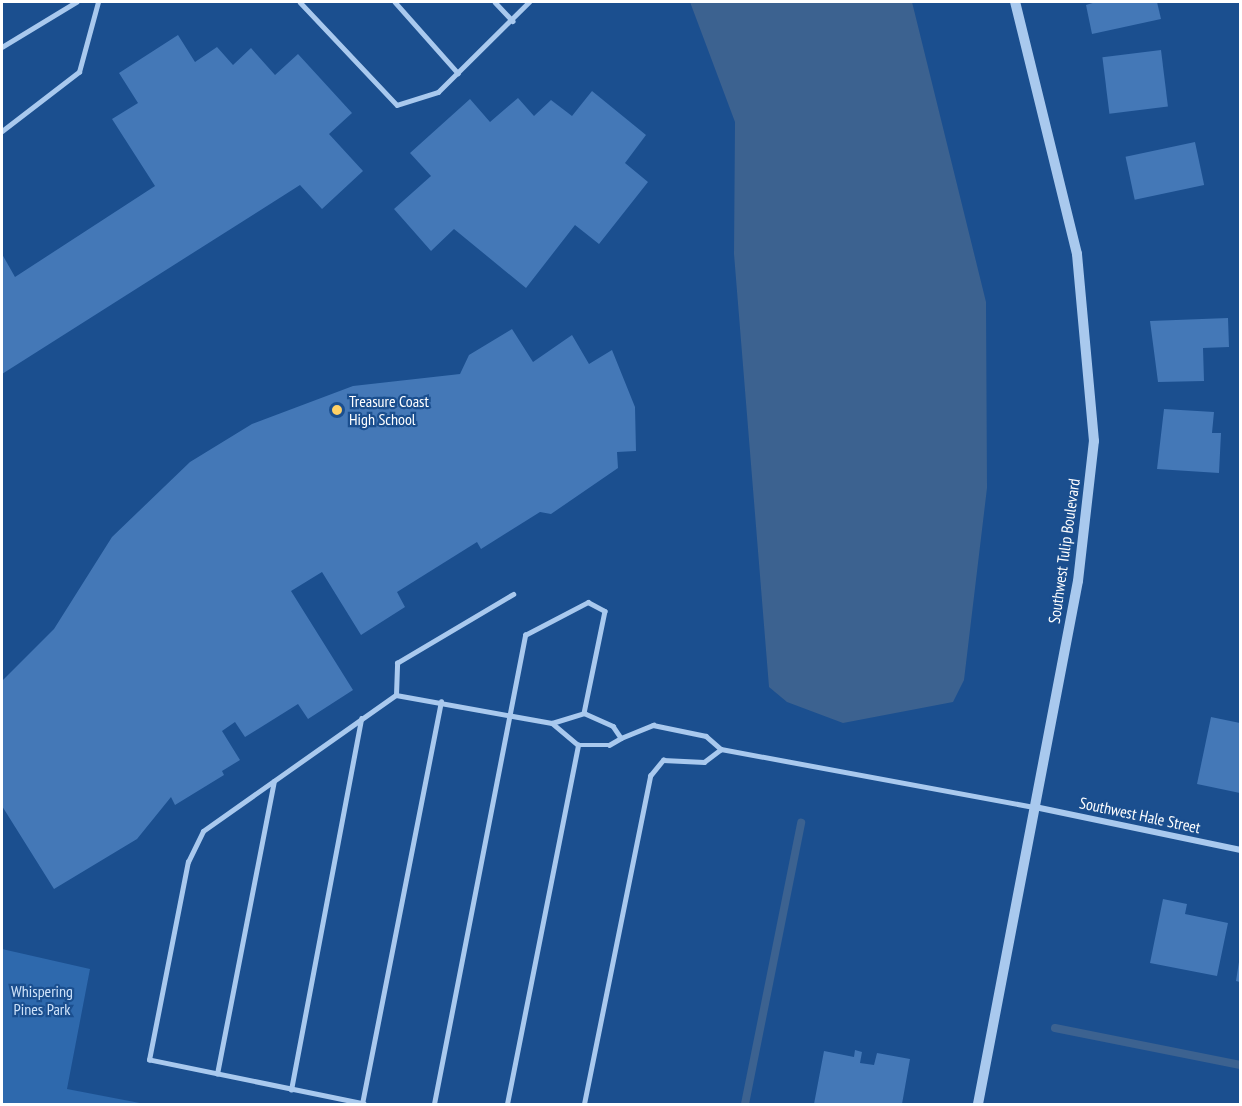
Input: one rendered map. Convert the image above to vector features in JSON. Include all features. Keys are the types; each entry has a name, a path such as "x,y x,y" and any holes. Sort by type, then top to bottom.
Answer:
{"street":[{"name":"Southwest Tulip Boulevard","path":"978,1104 1078,580 1094,441 1077,254 1015,2"},
{"name":"Southwest Hale Street","path":"1035,807 1240,850"}],"lane":[{"path":"2,47 76,2"},
{"path":"2,131 79,72 98,2"},
{"path":"300,2 397,105 428,97 458,73 513,21 529,2"},
{"path":"395,2 458,73"},
{"path":"495,2 513,21"},
{"path":"396,695 398,663 513,594"},
{"path":"434,1104 525,634 588,602 605,611 584,713"},
{"path":"441,702 363,1104 149,1060 194,845 203,831 396,695 441,702 552,723 584,713 613,726 621,738"},
{"path":"291,1090 362,719"},
{"path":"552,723 578,745 609,745 652,725 706,736 722,749 1035,807"},
{"path":"507,1104 578,745"},
{"path":"584,1104 650,776 663,760 704,762 722,749"},
{"path":"217,1074 274,781"}],"green space":[{"name":"Whispering Pines Park","path":"2,949 90,969 67,1089 145,1104 2,1104"}],"shaded area":[{"path":"690,2 912,2 986,302 987,488 964,680 953,702 843,723 787,702 769,687 734,254 735,122"}],"building":[{"path":"1096,2 1157,2 1161,19 1092,34 1086,5"},
{"path":"178,35 195,62 217,47 233,65 251,48 275,75 298,54 352,113 329,134 363,171 322,209 300,185 2,374 2,254 15,277 155,186 112,119 138,103 119,73"},
{"path":"1161,50 1168,107 1109,114 1102,57"},
{"path":"592,91 646,135 625,163 648,182 599,244 575,225 526,288 454,229 431,251 394,209 431,176 410,153 470,99 490,122 518,98 534,116 551,100 572,116"},
{"path":"1195,142 1204,185 1135,200 1126,157"},
{"path":"1228,318 1229,347 1203,348 1204,381 1158,382 1150,321"},
{"path":"512,329 533,362 572,335 589,364 612,350 635,407 636,451 617,452 618,468 551,514 540,512 481,549 477,542 397,592 405,607 361,635 322,572 291,591 353,690 308,719 298,704 245,737 235,722 222,731 240,760 222,771 224,775 175,805 171,797 137,839 54,889 2,806 2,681 54,629 112,537 190,462 252,424 353,386 460,374 469,355"},
{"path":"1164,409 1214,412 1212,433 1221,433 1219,473 1157,469"},
{"path":"1211,717 1240,723 1240,793 1197,784"},
{"path":"1163,899 1187,904 1185,914 1228,923 1217,976 1150,963"},
{"path":"1240,963 1240,982 1236,981"},
{"path":"855,1050 862,1052 860,1063 874,1065 877,1053 910,1059 902,1104 814,1104 824,1051 854,1057"}],"waterway":[{"path":"745,1104 801,823"},
{"path":"1055,1028 1240,1065"}],"place":[{"name":"Treasure Coast High School","path":"337,410"}]}
